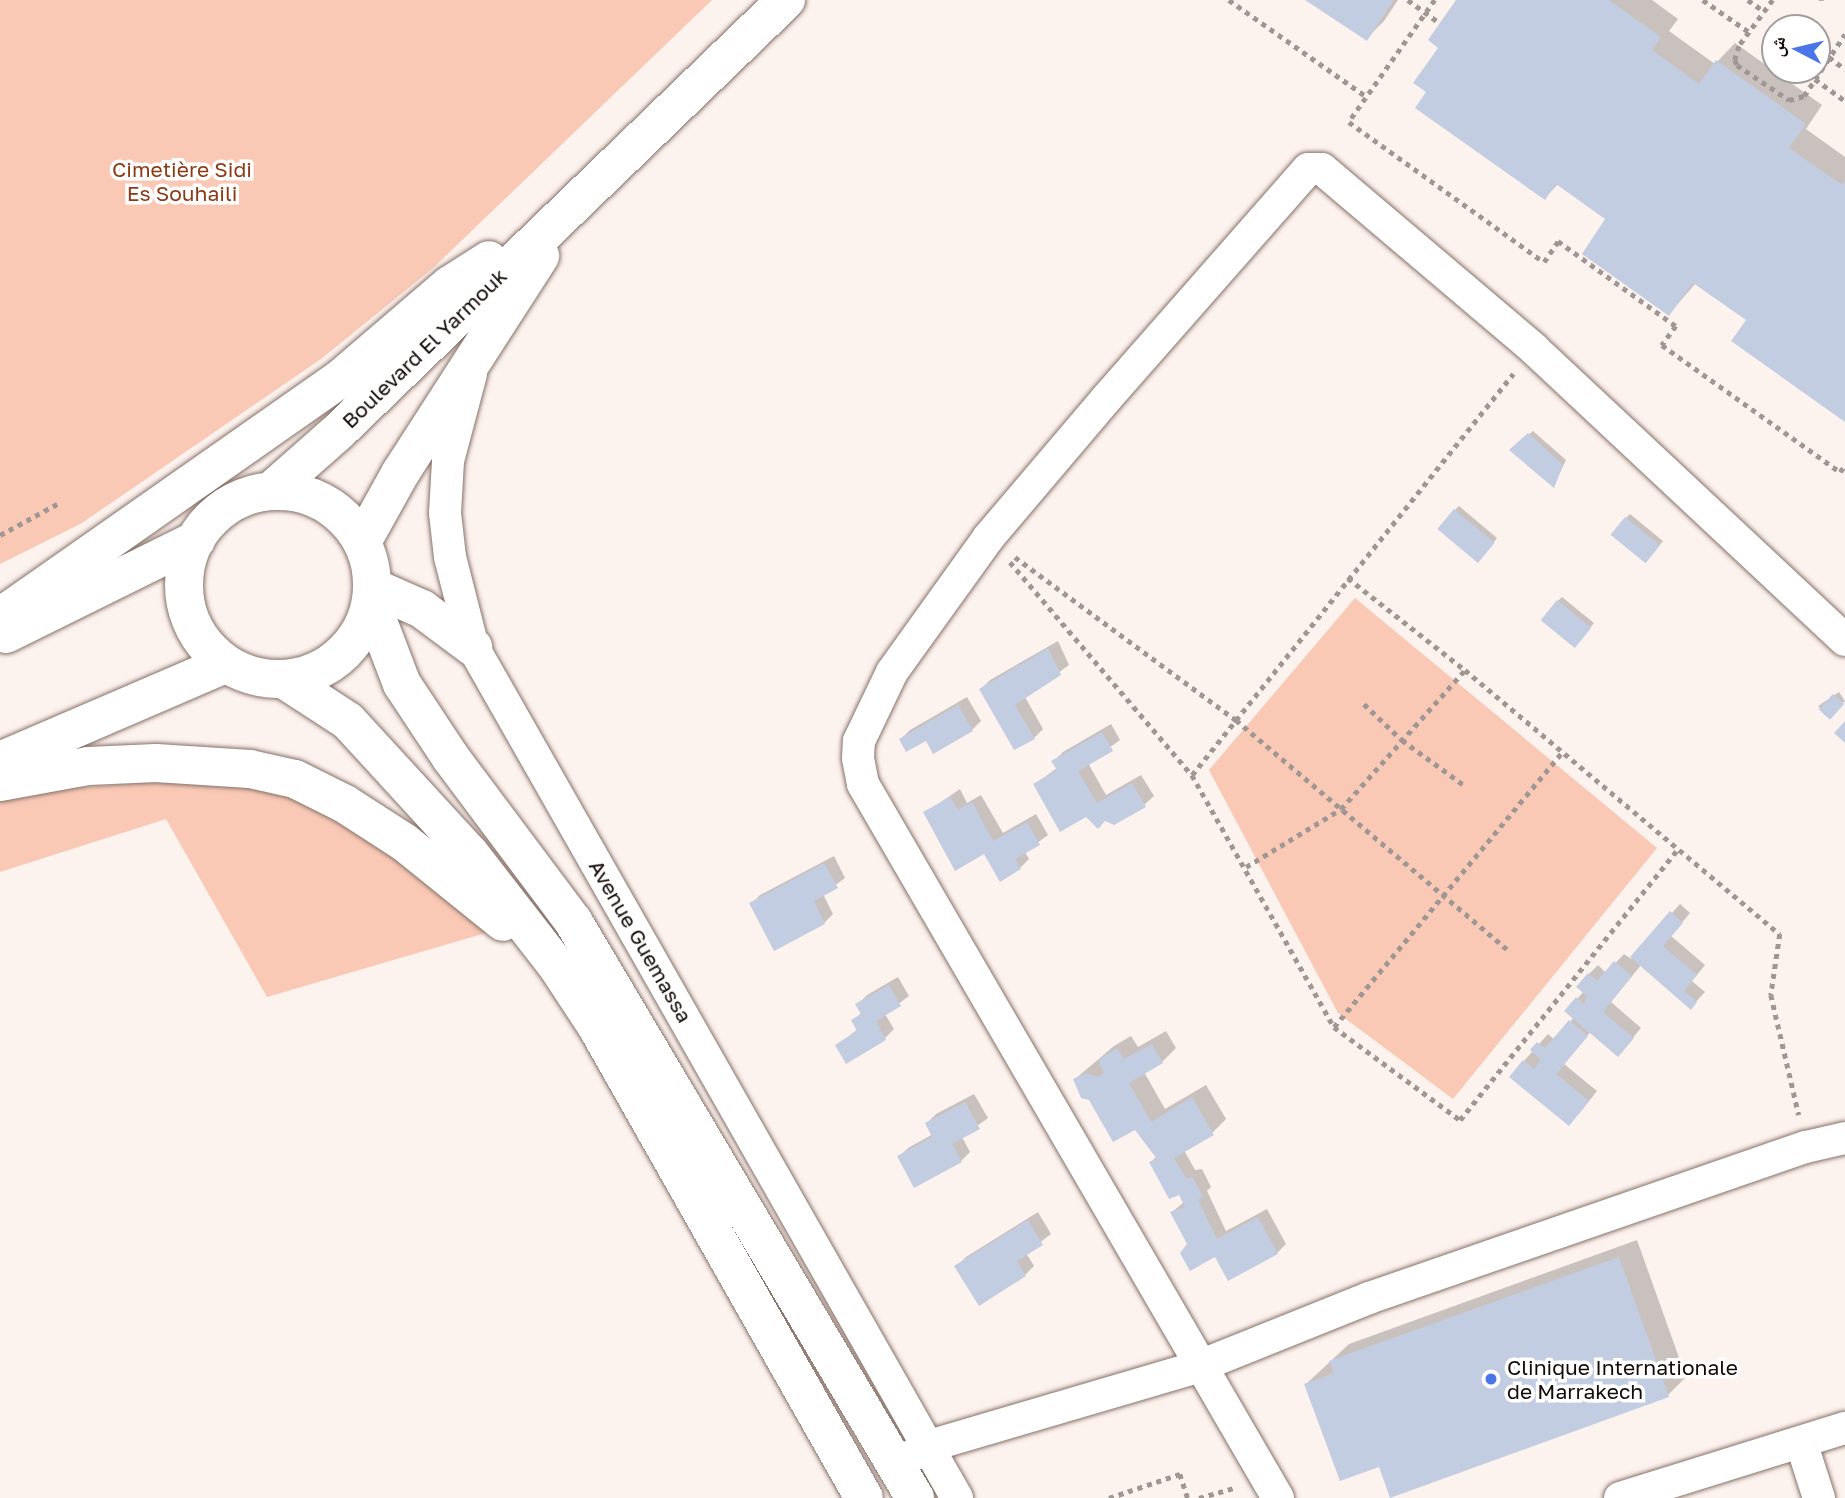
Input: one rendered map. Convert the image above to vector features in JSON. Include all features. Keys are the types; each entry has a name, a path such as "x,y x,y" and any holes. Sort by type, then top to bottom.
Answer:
{"main road":[{"name":"Boulevard El Yarmouk","path":"271,491 339,431 786,0"},
{"name":"Boulevard El Yarmouk","path":"362,542 401,471 575,202"},
{"path":"0,617 339,380 471,269 530,244"},
{"path":"271,491 286,491 317,499 343,517 362,542 372,571 371,595 358,636 334,662 302,677 285,680 253,677 225,664 203,643 189,616 184,585 189,555 196,540 215,516 227,506 255,494 271,491"},
{"path":"0,637 196,540"},
{"path":"371,595 422,609 473,647"},
{"path":"371,595 402,684 451,758 573,921 915,1498"},
{"path":"0,761 225,664"},
{"path":"285,680 348,721 470,855 556,965 597,1027 864,1498"},
{"path":"0,782 88,766 156,763 250,769 295,779 345,804 404,842 556,965"}],"street":[{"path":"1278,1498 863,784 858,758 859,741 892,672 989,537 1115,388 1308,169 1322,169 1534,349 1845,640"},
{"name":"Avenue Guemassa","path":"477,353 448,461 446,487 450,557 473,647 957,1498"},
{"path":"896,1464 929,1446 1200,1366 1369,1298 1806,1147 1845,1138"},
{"path":"1620,1498 1845,1428"},
{"path":"1801,1442 1819,1498"}],"path":[{"path":"1229,0 1367,97"},
{"path":"1408,0 1440,23"},
{"path":"1435,0 1349,122 1544,261 1558,241 1676,326 1662,345 1840,472 1845,464"},
{"path":"1703,0 1749,32"},
{"path":"1748,0 1764,11"},
{"path":"1761,81 1737,65 1737,50 1773,0"},
{"path":"1831,54 1845,34"},
{"path":"1765,84 1789,100 1804,96 1812,84"},
{"path":"1822,84 1845,101"},
{"path":"1192,775 1534,349"},
{"path":"0,535 59,503"},
{"path":"989,537 1236,720 1507,949"},
{"path":"989,537 1192,775 1334,1027 1460,1120 1678,849"},
{"path":"1348,578 1465,670 1780,934 1771,995 1806,1147"},
{"path":"1246,867 1340,809 1465,670"},
{"path":"1364,704 1402,740 1464,785"},
{"path":"1334,1027 1562,752"},
{"path":"1109,1498 1180,1474 1188,1498"}],"green space":[{"name":"Cimetière Sidi Es Souhaili","path":"0,0 712,0 432,269 321,359 82,523 0,564"},
{"path":"1355,598 1657,848 1453,1099 1338,1013 1209,770"},
{"path":"245,782 318,806 429,877 496,930 267,997 166,819 0,872 0,801 20,794 71,788 140,783"}],"building":[{"path":"1305,0 1394,0 1367,41"},
{"path":"1456,0 1609,0 1661,37 1652,50 1699,84 1716,60 1806,124 1789,148 1842,185 1845,181 1845,422 1731,341 1746,320 1693,283 1669,316 1582,254 1605,219 1556,184 1545,200 1415,108 1426,92 1413,83 1438,48 1428,40"},
{"path":"1528,433 1563,465 1554,488 1509,450"},
{"path":"1454,509 1495,543 1478,563 1437,529"},
{"path":"1625,517 1660,545 1645,563 1611,535"},
{"path":"1557,600 1591,628 1575,648 1541,620"},
{"path":"1048,648 1061,675 1015,705 1035,739 1014,750 979,689"},
{"path":"1833,694 1844,704 1830,720 1819,710"},
{"path":"958,705 973,731 933,754 926,741 906,752 899,739"},
{"path":"1845,721 1845,743 1834,733"},
{"path":"1102,732 1113,751 1078,771 1097,803 1132,783 1146,807 1114,825 1105,821 1098,829 1086,817 1060,832 1033,784 1057,770 1051,761"},
{"path":"950,797 958,810 972,802 993,841 1027,822 1040,845 1015,859 1021,869 1000,882 984,854 955,871 923,812"},
{"path":"824,863 838,888 814,901 825,924 774,951 749,903"},
{"path":"1670,911 1683,923 1663,946 1697,975 1684,991 1697,1002 1691,1010 1630,957"},
{"path":"1614,961 1632,976 1603,1012 1634,1038 1618,1057 1564,1011 1576,997 1584,1004 1587,996 1576,987 1588,973 1597,981"},
{"path":"889,985 901,1006 876,1021 886,1040 846,1064 835,1045 857,1031 851,1020 861,1014 855,1004"},
{"path":"1569,1020 1588,1036 1556,1074 1589,1101 1569,1126 1509,1077 1523,1060 1534,1069 1541,1060 1530,1050 1537,1042 1545,1048"},
{"path":"1152,1044 1163,1063 1129,1083 1151,1122 1192,1097 1214,1135 1174,1158 1186,1178 1193,1178 1203,1197 1198,1200 1217,1239 1258,1217 1278,1254 1228,1281 1215,1257 1190,1271 1180,1253 1187,1244 1170,1212 1185,1207 1179,1195 1169,1199 1149,1162 1157,1159 1135,1130 1113,1142 1089,1100 1081,1098 1073,1079 1086,1073 1098,1077 1104,1073 1098,1060 1117,1048 1124,1059"},
{"path":"965,1102 980,1129 952,1144 962,1162 914,1188 897,1156 932,1137 925,1123"},
{"path":"1028,1220 1043,1245 1017,1261 1026,1276 979,1306 954,1266"},
{"name":"Clinique Internationale de Marrakech","path":"1619,1257 1669,1397 1390,1498 1379,1467 1340,1481 1304,1384 1334,1373 1329,1361"}],"place":[{"name":"Clinique Internationale de Marrakech","path":"1491,1379"}]}
